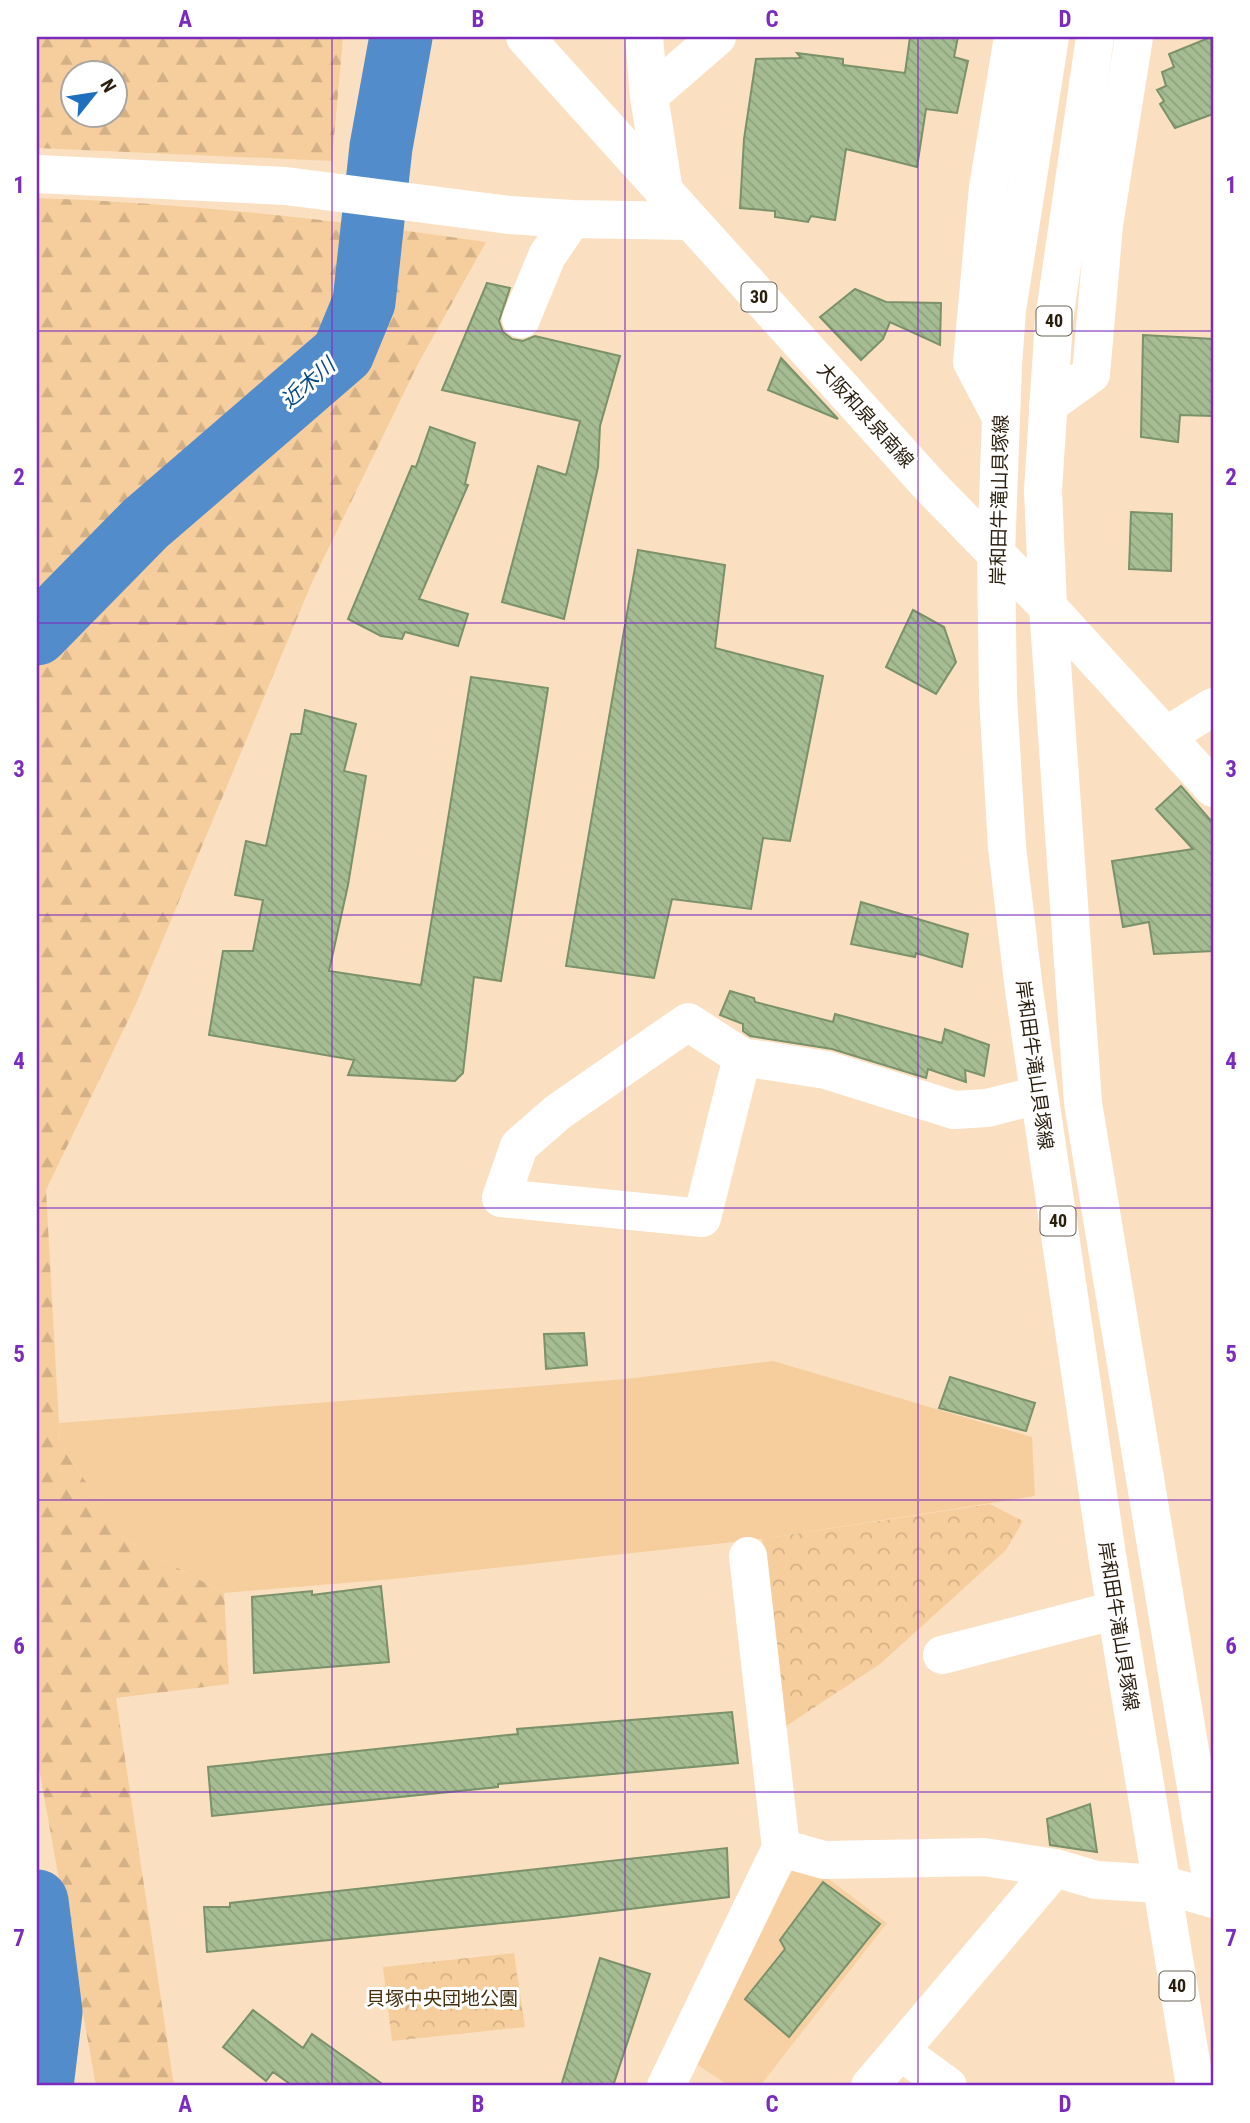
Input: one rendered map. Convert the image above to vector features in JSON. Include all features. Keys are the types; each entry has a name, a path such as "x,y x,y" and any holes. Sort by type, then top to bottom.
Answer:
{"main road":[{"name":"大阪和泉泉南線","path":"525,37 935,492 1048,607 1213,788"},
{"path":"644,37 649,96 664,192"},
{"path":"649,96 717,37"},
{"path":"1000,415 972,362 988,187 1013,37"},
{"name":"岸和田牛滝山貝塚線","path":"1050,37 1007,310 1000,415 996,554 998,697 1007,847 1040,1095 1116,1610 1195,2086"},
{"name":"40","path":"1095,37 1055,320 1043,490 1048,607 1083,1102 1213,1890"},
{"path":"1048,405 1091,374 1104,225 1134,37"},
{"path":"37,174 286,186 509,215 691,221"},
{"path":"521,319 547,256 572,219"},
{"path":"1166,736 1213,707"},
{"path":"741,1057 702,1218 501,1198 519,1146 558,1112 688,1022 741,1057 826,1070 954,1110 987,1108 1040,1095"},
{"path":"666,2086 782,1848 748,1556"},
{"path":"942,1655 1116,1610"},
{"path":"782,1848 824,1860 984,1857 1055,1868 1097,1880 1161,1885 1213,1899"},
{"path":"870,2086 1055,1868"},
{"path":"900,2051 948,2086"}],"shaded area":[{"path":"805,1861 887,1923 760,2086 729,2086 692,2061 754,1936 796,1865"}],"green space":[{"path":"37,37 343,37 332,161 37,148"},
{"path":"37,198 262,214 486,242 418,364 313,580 136,1004 46,1190 60,1443 124,1539 224,1593 229,1684 116,1698 174,2086 96,2086 37,1757"},
{"path":"773,1361 1032,1437 1035,1496 762,1539 393,1579 224,1593 124,1539 60,1443 59,1423 626,1379"},
{"path":"990,1504 1023,1521 1006,1550 880,1664 783,1728 762,1539"},
{"name":"貝塚中央団地公園","path":"514,1953 525,2027 392,2041 383,1967"}],"building":[{"path":"910,37 958,37 954,57 968,61 957,113 926,109 917,167 846,149 835,220 811,216 808,222 775,217 775,211 740,208 744,139 756,59 801,58 797,53 843,59 843,65 905,73"},
{"path":"1211,37 1213,114 1175,128 1160,104 1164,101 1157,90 1166,86 1162,72 1174,67 1169,54"},
{"path":"487,283 510,288 499,321 503,332 512,339 523,341 535,336 620,356 600,426 598,467 564,619 502,602 538,466 566,475 580,421 442,390"},
{"path":"855,289 886,302 941,303 940,345 890,322 883,339 861,360 820,317"},
{"path":"1143,335 1213,339 1213,416 1180,415 1178,442 1141,437"},
{"path":"781,358 838,419 768,390"},
{"path":"430,427 475,443 465,484 468,485 419,599 468,614 458,646 405,632 402,639 381,636 348,619 412,466 416,467"},
{"path":"1131,512 1172,514 1171,571 1129,569"},
{"path":"638,550 725,565 715,648 823,676 790,841 763,838 751,909 672,899 654,978 566,966"},
{"path":"913,610 944,627 956,662 936,694 886,667"},
{"path":"471,677 548,688 501,981 474,977 463,1073 455,1081 348,1075 354,1060 209,1035 223,951 253,951 263,900 235,895 246,841 266,846 291,734 301,734 305,710 356,724 344,771 366,776 348,885 329,971 421,985"},
{"path":"1181,786 1213,823 1213,951 1154,954 1149,922 1123,927 1112,861 1193,849 1156,809"},
{"path":"861,902 968,934 962,967 916,953 915,957 851,944"},
{"path":"730,991 754,998 755,1002 833,1022 835,1014 942,1043 945,1029 989,1045 984,1076 965,1070 966,1082 928,1069 926,1078 832,1049 750,1036 743,1031 743,1024 720,1015"},
{"path":"584,1333 587,1365 546,1369 544,1334"},
{"path":"950,1377 1035,1403 1026,1431 939,1408"},
{"path":"381,1586 389,1662 254,1673 252,1597 312,1591 312,1595"},
{"path":"732,1712 738,1763 498,1784 498,1787 212,1816 208,1767 518,1734 517,1729"},
{"path":"1090,1804 1097,1852 1050,1845 1047,1819"},
{"path":"727,1848 729,1897 563,1917 207,1952 204,1907 230,1907 230,1903"},
{"path":"823,1882 880,1924 789,2037 745,1999 785,1949 780,1940"},
{"path":"600,1958 650,1974 613,2086 561,2086"},
{"path":"253,2010 303,2048 312,2034 385,2086 293,2086 273,2072 266,2081 223,2047"}],"waterway":[{"name":"近木川","path":"37,634 145,524 343,353 364,302 381,147 401,37"},
{"name":"近木川","path":"37,1901 51,2012 42,2086"},
{"name":"近木川","path":"37,2067 46,2062"}]}
